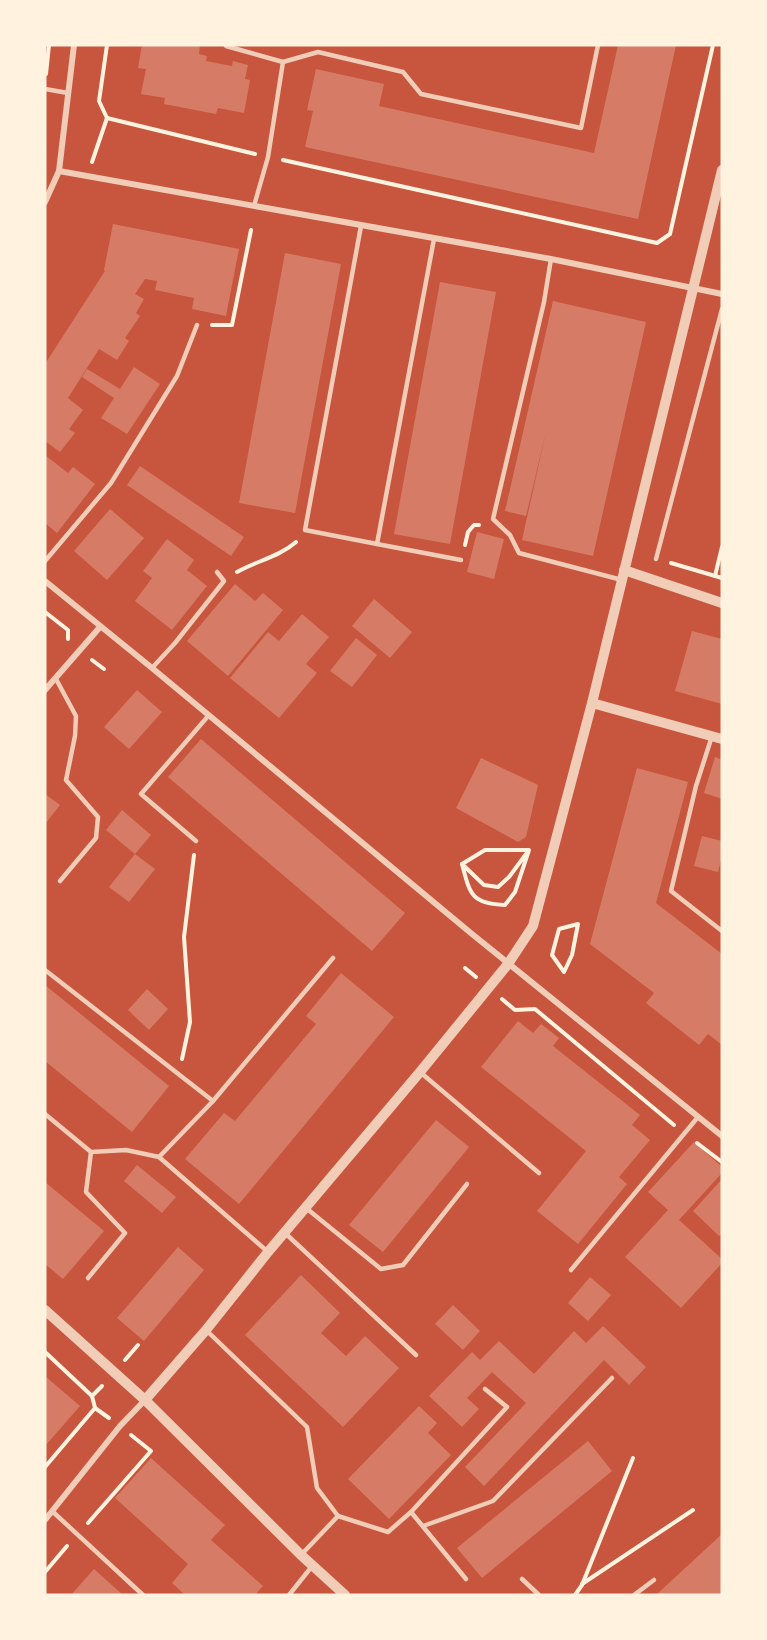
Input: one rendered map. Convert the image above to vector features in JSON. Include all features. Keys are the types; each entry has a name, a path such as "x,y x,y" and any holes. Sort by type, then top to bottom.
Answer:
{"street":[{"path":"45,202 59,171 74,45"},
{"path":"45,1520 120,1426 206,1330 268,1252 420,1072 508,964 533,926 592,703 722,170"},
{"path":"59,171 551,259 722,294"},
{"path":"623,575 722,603"},
{"path":"45,581 508,964 722,1136"},
{"path":"45,690 100,627"},
{"path":"592,703 717,738"},
{"path":"45,1310 145,1400 341,1594"}],"lane":[{"path":"227,45 282,62 318,52 403,72 421,94 581,128 598,45"},
{"path":"254,207 268,157 282,62"},
{"path":"45,89 68,93"},
{"path":"361,226 305,530 461,560"},
{"path":"377,544 434,239"},
{"path":"551,259 544,302 493,519 510,535 519,553 623,575"},
{"path":"656,559 722,309"},
{"path":"45,561 111,483 177,376 197,325"},
{"path":"152,668 224,581 217,572"},
{"path":"56,679 76,716 75,736 66,780 98,817 96,838 60,881"},
{"path":"196,841 141,794 209,715"},
{"path":"717,738 696,786 671,891 722,931"},
{"path":"159,1157 213,1101 333,958"},
{"path":"45,970 213,1101"},
{"path":"420,1072 539,1173"},
{"path":"45,1114 92,1152 126,1150 159,1157 268,1252"},
{"path":"571,1270 698,1117"},
{"path":"88,1278 125,1233 86,1192 92,1152"},
{"path":"306,1208 381,1269 403,1265 467,1184"},
{"path":"285,1233 416,1356"},
{"path":"206,1330 307,1427 317,1488 338,1516 388,1532 411,1512 507,1407 485,1389"},
{"path":"423,1526 493,1501 612,1378"},
{"path":"52,1511 143,1595"},
{"path":"411,1512 466,1578"},
{"path":"301,1555 338,1516"},
{"path":"289,1595 313,1565"},
{"path":"522,1579 539,1595"},
{"path":"634,1595 654,1580"}],"path":[{"path":"45,81 49,45"},
{"path":"91,168 107,118 99,101 107,45"},
{"path":"107,118 268,157 657,243 670,234 713,45"},
{"path":"197,325 232,325 251,230"},
{"path":"461,560 468,532 474,525 484,525 493,519"},
{"path":"224,581 261,560 282,554 296,543 305,530"},
{"path":"715,576 722,547"},
{"path":"656,559 722,578"},
{"path":"45,612 68,630 68,641"},
{"path":"86,655 104,669"},
{"path":"179,1075 190,1022 184,937 196,841"},
{"path":"462,864 485,850 529,850"},
{"path":"462,864 470,891 486,905 505,906 515,892 529,850"},
{"path":"462,864 484,885 498,886 509,877 529,850"},
{"path":"578,924 572,955 564,972 552,955 559,929 578,924"},
{"path":"515,1010 535,1009 722,1162"},
{"path":"45,1352 92,1396 95,1407 45,1467"},
{"path":"45,1572 152,1451"},
{"path":"575,1595 582,1585 633,1458"},
{"path":"582,1585 693,1510"}],"building":[{"path":"142,45 200,45 199,54 207,56 206,61 232,66 233,61 248,65 245,79 250,80 244,113 218,108 216,114 164,104 165,98 141,94 146,69 138,68"},
{"path":"618,45 676,45 638,219 305,147 313,111 307,110 316,69 384,84 379,106 594,153"},
{"path":"113,224 239,249 226,316 192,309 194,298 155,290 157,281 145,279 135,294 144,299 136,313 140,316 125,338 129,341 117,360 99,349 68,398 83,410 69,429 75,433 60,452 45,441 45,364 105,271"},
{"path":"285,253 341,264 295,513 239,503"},
{"path":"440,282 496,292 450,544 394,534"},
{"path":"553,301 646,322 593,556 522,540 546,432 526,516 505,511"},
{"path":"134,367 160,384 127,434 101,418 114,398 82,377 87,369 120,389"},
{"path":"45,455 68,473 73,467 95,484 57,533 45,523"},
{"path":"140,466 244,537 231,556 127,485"},
{"path":"110,509 144,538 107,580 74,551"},
{"path":"477,532 504,539 494,579 467,572"},
{"path":"167,539 194,560 187,570 207,586 172,630 135,601 152,578 143,571"},
{"path":"235,584 255,601 263,593 283,610 228,676 187,641"},
{"path":"374,599 412,632 390,658 352,626"},
{"path":"302,614 329,637 306,664 317,673 279,718 230,678 268,632 279,641"},
{"path":"692,631 722,639 722,704 675,691"},
{"path":"356,638 377,655 352,687 330,671"},
{"path":"137,690 162,712 129,749 104,727"},
{"path":"201,739 405,913 372,951 168,777"},
{"path":"715,757 722,760 722,799 704,793"},
{"path":"481,758 538,785 526,837 518,842 456,808"},
{"path":"637,768 688,782 656,903 722,954 722,1045 708,1034 699,1045 646,1003 654,993 590,944"},
{"path":"45,794 60,805 45,824"},
{"path":"122,810 151,835 135,854 106,830"},
{"path":"702,836 722,841 722,856 718,872 694,866"},
{"path":"135,854 155,869 129,902 109,887"},
{"path":"341,973 394,1017 239,1204 185,1159 224,1113 235,1121 316,1024 306,1016"},
{"path":"45,985 169,1086 132,1132 45,1061"},
{"path":"147,989 168,1009 149,1030 128,1010"},
{"path":"518,1021 533,1033 541,1024 559,1038 553,1046 640,1115 632,1125 650,1140 619,1177 627,1184 578,1244 537,1211 586,1151 481,1067"},
{"path":"436,1120 469,1147 383,1252 349,1225"},
{"path":"694,1142 722,1167 722,1173 679,1220 722,1259 722,1263 681,1308 625,1257 668,1210 648,1192"},
{"path":"137,1165 176,1197 162,1213 124,1181"},
{"path":"722,1179 722,1233 719,1236 693,1211"},
{"path":"45,1182 104,1231 63,1279 45,1264"},
{"path":"178,1247 204,1270 144,1341 117,1318"},
{"path":"301,1275 340,1313 321,1333 346,1356 365,1336 399,1368 343,1427 245,1335"},
{"path":"590,1277 611,1295 588,1321 568,1303"},
{"path":"453,1305 480,1331 463,1350 435,1324"},
{"path":"603,1326 646,1367 629,1385 604,1360 484,1486 465,1467 526,1403 492,1372 467,1398 479,1409 462,1427 429,1396 472,1352 480,1360 499,1341 534,1374 574,1331 586,1343"},
{"path":"45,1376 80,1406 45,1446"},
{"path":"419,1406 437,1423 428,1433 451,1455 389,1519 348,1479"},
{"path":"588,1441 612,1471 482,1578 457,1548"},
{"path":"151,1458 225,1525 211,1540 263,1586 255,1595 185,1595 172,1583 188,1564 115,1498"},
{"path":"722,1534 722,1595 656,1595"},
{"path":"94,1569 123,1595 71,1595"}]}
